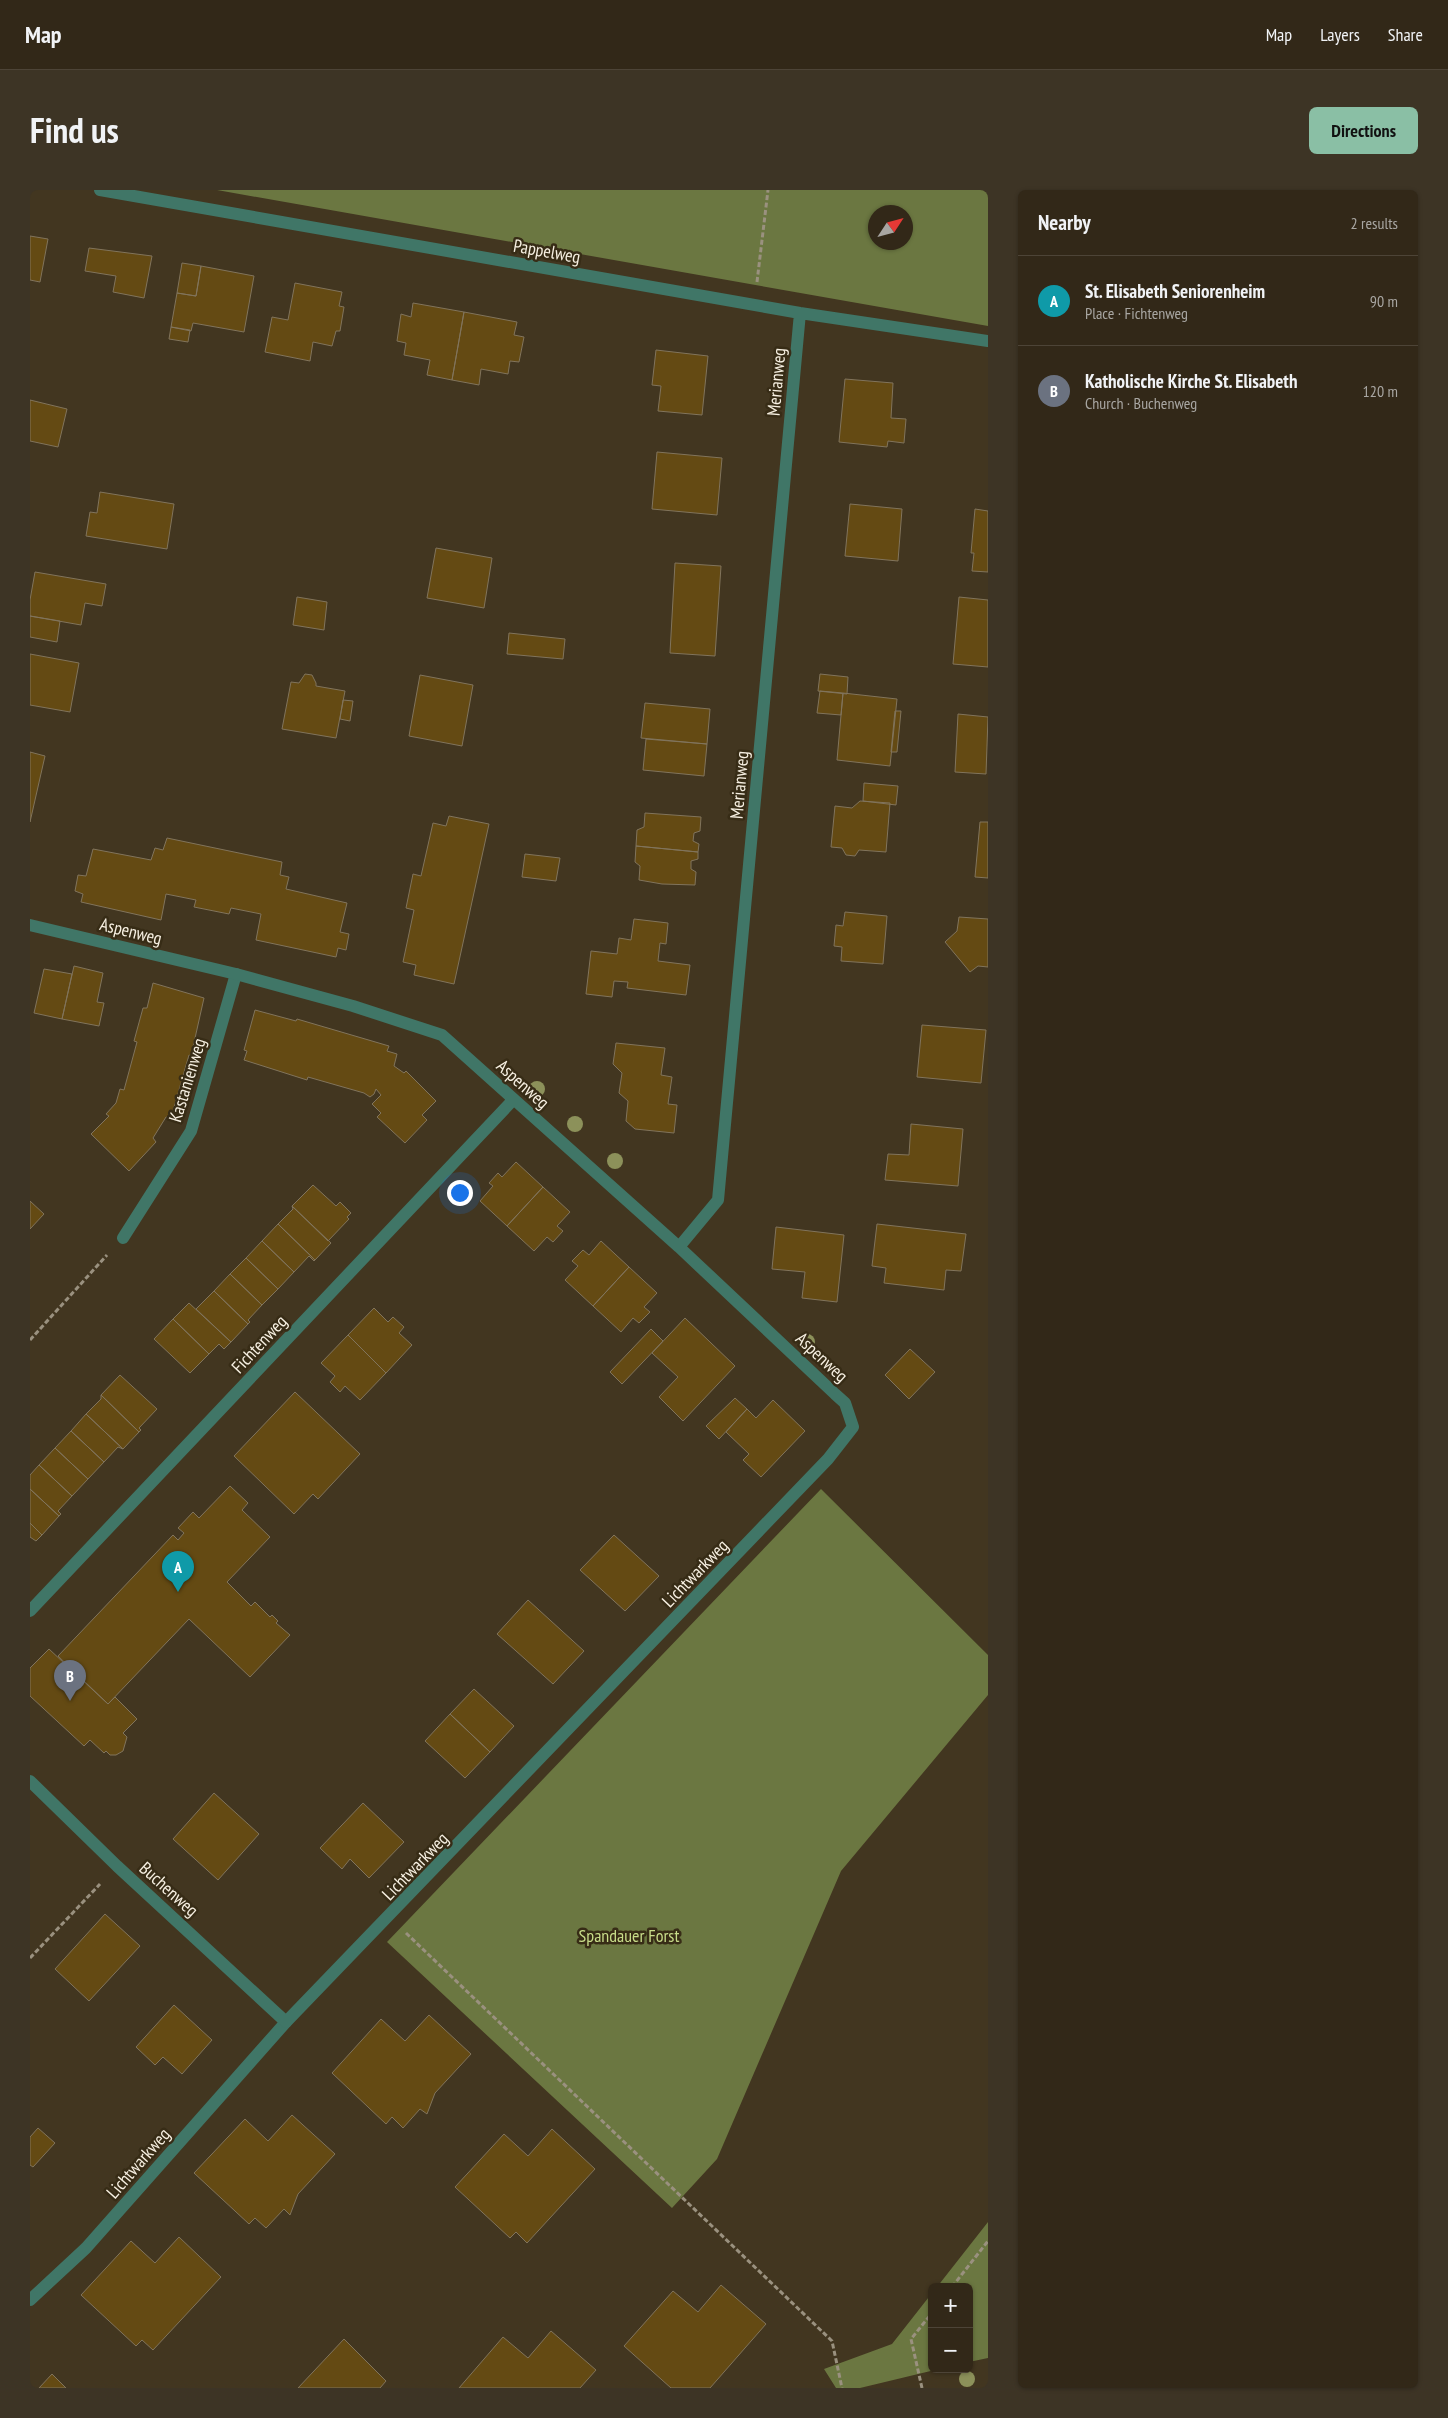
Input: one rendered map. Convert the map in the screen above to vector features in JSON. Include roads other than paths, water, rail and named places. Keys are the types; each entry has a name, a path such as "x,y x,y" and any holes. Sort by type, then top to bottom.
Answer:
{"street":[{"name":"Pappelweg","path":"100,190 800,313 988,341"},
{"name":"Merianweg","path":"679,1247 718,1200 800,313"},
{"name":"Aspenweg","path":"30,925 236,974 353,1006 442,1035 679,1247 845,1403 853,1428 828,1460"},
{"name":"Kastanienweg","path":"123,1238 192,1131 236,974"},
{"name":"Fichtenweg","path":"30,1612 513,1100"},
{"name":"Lichtwarkweg","path":"30,2300 86,2248 286,2022 390,1917 828,1460"},
{"name":"Buchenweg","path":"30,1780 117,1866 286,2022"}],"place":[{"name":"St. Elisabeth Seniorenheim","path":"178,1592"},
{"name":"Katholische Kirche St. Elisabeth","path":"70,1701"}],"park label":[{"name":"Spandauer Forst","path":"629,1935"}]}
